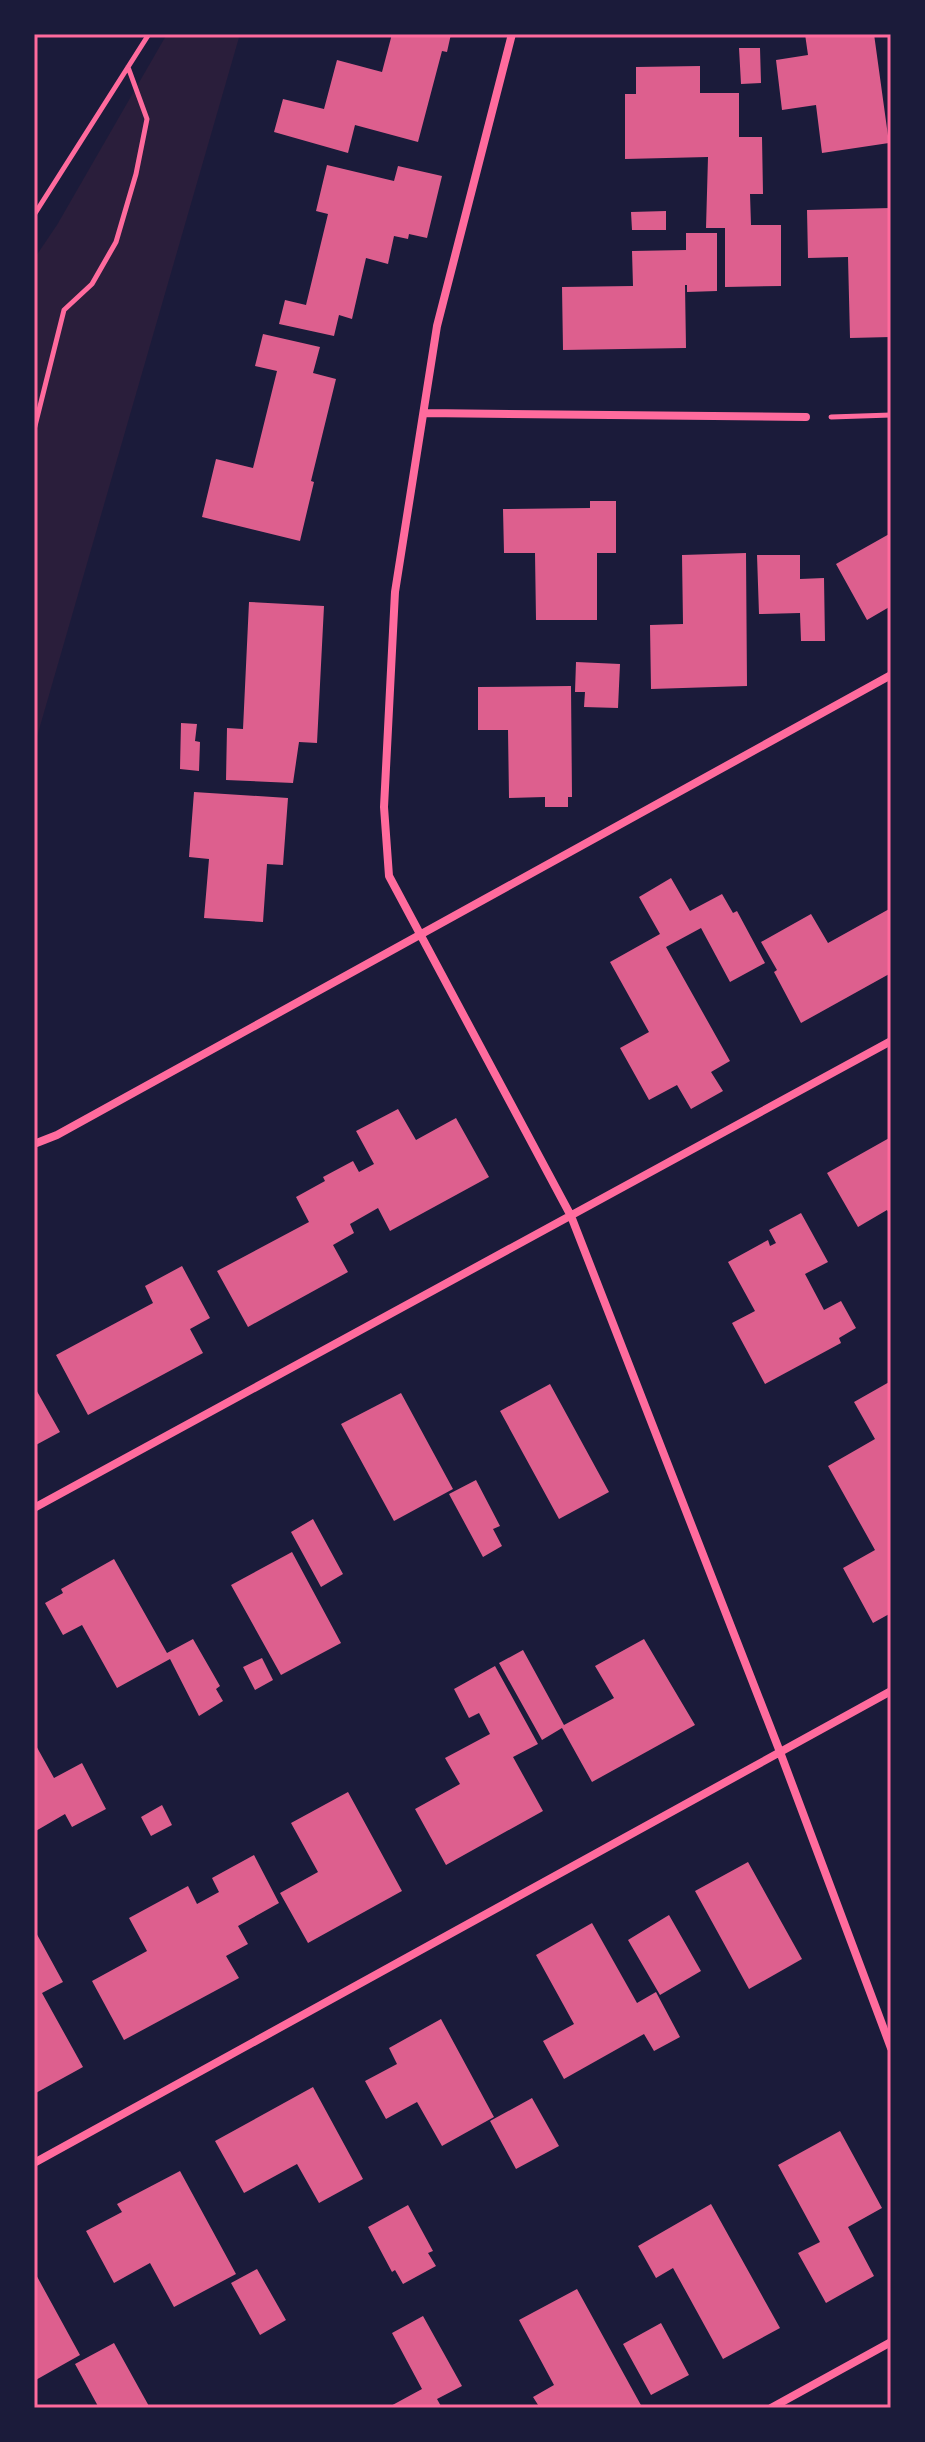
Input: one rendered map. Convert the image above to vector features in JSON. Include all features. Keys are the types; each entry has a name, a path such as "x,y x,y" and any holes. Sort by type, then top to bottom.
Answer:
{"street":[{"path":"512,34 437,326 395,592 384,807 389,876 571,1216 780,1752 891,2048"},
{"path":"424,413 806,417"},
{"path":"34,1144 57,1135 891,675"},
{"path":"34,1508 891,1041"},
{"path":"34,2163 891,1691"},
{"path":"771,2408 891,2342"}],"path":[{"path":"34,215 149,34"},
{"path":"34,430 64,310 92,284 116,242 136,174 147,119 128,67"},
{"path":"806,417 891,415"}],"shaded area":[{"path":"167,34 240,34 34,747 34,259 57,225"}],"building":[{"path":"392,34 451,34 447,52 442,51 418,142 355,125 348,153 274,132 283,99 324,109 337,60 382,72"},
{"path":"805,34 874,34 889,143 822,153 816,105 782,110 776,60 808,55"},
{"path":"739,48 760,48 761,83 741,84"},
{"path":"700,66 700,93 739,93 739,137 762,137 763,194 750,194 751,225 781,225 781,286 725,287 725,228 706,228 708,157 625,159 625,94 636,94 636,67"},
{"path":"327,165 394,181 398,166 442,176 427,238 409,234 408,239 394,236 388,264 366,258 352,319 339,315 334,336 279,324 285,300 306,305 328,214 316,211"},
{"path":"891,208 891,337 850,338 848,257 808,258 807,210"},
{"path":"666,211 666,230 632,230 631,212"},
{"path":"686,233 717,233 717,291 687,292 685,285 686,348 563,350 562,287 633,286 632,251 686,250"},
{"path":"263,334 320,347 313,373 336,379 300,541 202,517 216,459 253,468 277,371 255,366"},
{"path":"590,501 616,501 616,553 597,553 597,620 536,620 535,553 504,553 503,509 590,508"},
{"path":"891,533 891,606 867,620 836,564"},
{"path":"746,553 747,686 651,689 650,625 683,624 682,555"},
{"path":"757,555 800,555 800,579 824,578 825,641 801,641 800,613 759,614"},
{"path":"249,602 324,606 317,743 299,742 293,783 226,780 227,728 243,729"},
{"path":"576,662 620,664 618,708 584,707 585,692 575,692"},
{"path":"571,686 572,797 568,797 568,807 545,807 545,797 509,798 508,730 478,730 478,687"},
{"path":"181,723 197,724 195,741 200,742 199,771 180,769"},
{"path":"194,792 288,798 283,865 267,864 263,922 204,918 209,859 189,857"},
{"path":"671,878 690,911 722,894 733,913 737,911 765,963 730,982 701,928 666,947 730,1061 711,1072 723,1091 691,1109 677,1085 649,1100 620,1048 649,1032 610,962 660,934 639,897"},
{"path":"891,908 891,973 801,1023 761,942 811,914 828,943"},
{"path":"398,1109 416,1140 456,1118 489,1177 390,1231 378,1208 350,1224 354,1233 333,1245 348,1272 248,1327 217,1271 309,1222 296,1197 325,1181 323,1177 353,1161 359,1172 374,1164 356,1131"},
{"path":"891,1137 891,1217 887,1210 858,1227 827,1173"},
{"path":"801,1213 828,1262 805,1274 824,1310 841,1301 856,1328 839,1338 841,1343 765,1384 732,1323 755,1311 728,1262 768,1240 770,1246 776,1243 769,1230"},
{"path":"182,1266 210,1318 190,1329 203,1353 88,1415 56,1355 153,1303 145,1286"},
{"path":"891,1381 891,1613 873,1623 843,1568 875,1550 828,1466 875,1439 854,1402"},
{"path":"550,1384 609,1492 559,1519 500,1411"},
{"path":"34,1386 60,1432 34,1446"},
{"path":"401,1393 453,1489 394,1521 341,1424"},
{"path":"476,1480 500,1526 493,1529 502,1546 483,1557 449,1494"},
{"path":"313,1519 343,1574 321,1587 291,1532"},
{"path":"292,1552 341,1643 281,1675 231,1585"},
{"path":"114,1559 167,1653 193,1639 220,1686 216,1689 223,1701 199,1716 170,1659 117,1688 82,1625 63,1635 45,1603 63,1593 61,1589"},
{"path":"644,1639 695,1725 592,1782 562,1728 542,1740 499,1663 523,1650 564,1725 614,1698 595,1666"},
{"path":"262,1658 273,1680 255,1690 243,1667"},
{"path":"495,1666 538,1744 513,1757 543,1811 446,1865 415,1809 460,1784 445,1758 490,1734 479,1713 469,1718 454,1689"},
{"path":"34,1742 54,1778 82,1763 106,1809 72,1827 65,1814 34,1832"},
{"path":"348,1792 402,1891 308,1943 280,1893 318,1872 291,1823"},
{"path":"162,1805 172,1825 151,1836 141,1817"},
{"path":"254,1855 279,1903 238,1926 248,1944 226,1956 239,1978 124,2040 92,1981 147,1951 129,1918 188,1886 197,1904 219,1892 212,1878"},
{"path":"748,1862 802,1959 749,1989 695,1891"},
{"path":"669,1915 701,1971 660,1995 628,1940"},
{"path":"592,1923 637,2003 656,1992 680,2037 654,2051 644,2034 564,2079 543,2041 574,2024 536,1955"},
{"path":"34,1929 63,1982 42,1993 83,2067 34,2094"},
{"path":"441,2019 494,2117 442,2146 417,2102 386,2119 365,2081 397,2064 389,2048"},
{"path":"313,2087 363,2179 319,2203 297,2164 244,2193 215,2141"},
{"path":"532,2098 559,2146 516,2169 490,2121"},
{"path":"840,2131 882,2208 848,2227 874,2276 826,2303 798,2253 820,2242 778,2165"},
{"path":"180,2171 236,2274 174,2307 150,2263 114,2283 86,2231 122,2212 117,2204"},
{"path":"711,2204 780,2328 723,2359 673,2268 656,2278 638,2246"},
{"path":"408,2205 433,2251 428,2253 436,2266 403,2284 395,2270 392,2272 368,2227"},
{"path":"257,2269 286,2320 260,2335 231,2283"},
{"path":"34,2271 80,2355 34,2381"},
{"path":"577,2289 642,2407 540,2408 533,2397 554,2385 519,2320"},
{"path":"423,2316 462,2386 437,2399 442,2408 387,2408 422,2389 392,2333"},
{"path":"661,2323 689,2375 651,2395 623,2344"},
{"path":"114,2343 150,2408 99,2408 75,2364"}]}
